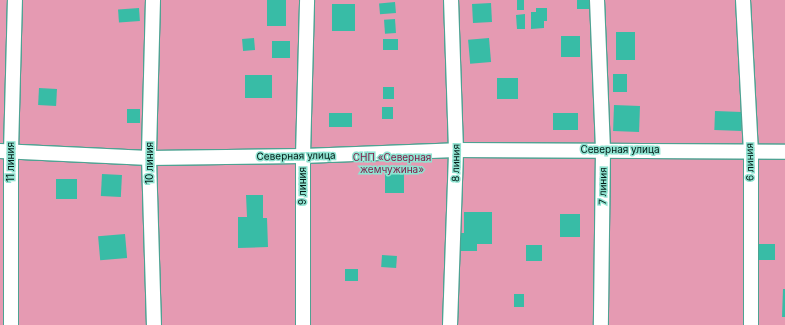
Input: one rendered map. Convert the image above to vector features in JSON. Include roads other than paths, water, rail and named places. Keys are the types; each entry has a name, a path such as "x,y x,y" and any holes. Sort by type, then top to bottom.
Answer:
{"street":[{"name":"11 линия","path":"12,325 5,151 14,0"},
{"name":"10 линия","path":"153,0 149,158 154,325"},
{"name":"9 линия","path":"303,325 303,156 307,0"},
{"name":"8 линия","path":"450,325 456,150 451,0"},
{"name":"7 линия","path":"597,0 603,150 601,325"},
{"name":"6 линия","path":"743,0 750,151 751,325"},
{"name":"Северная улица","path":"5,151 149,158 303,156 456,150 785,152"}],"park label":[{"name":"СНП «Северная жемчужина»","path":"392,162"}]}
